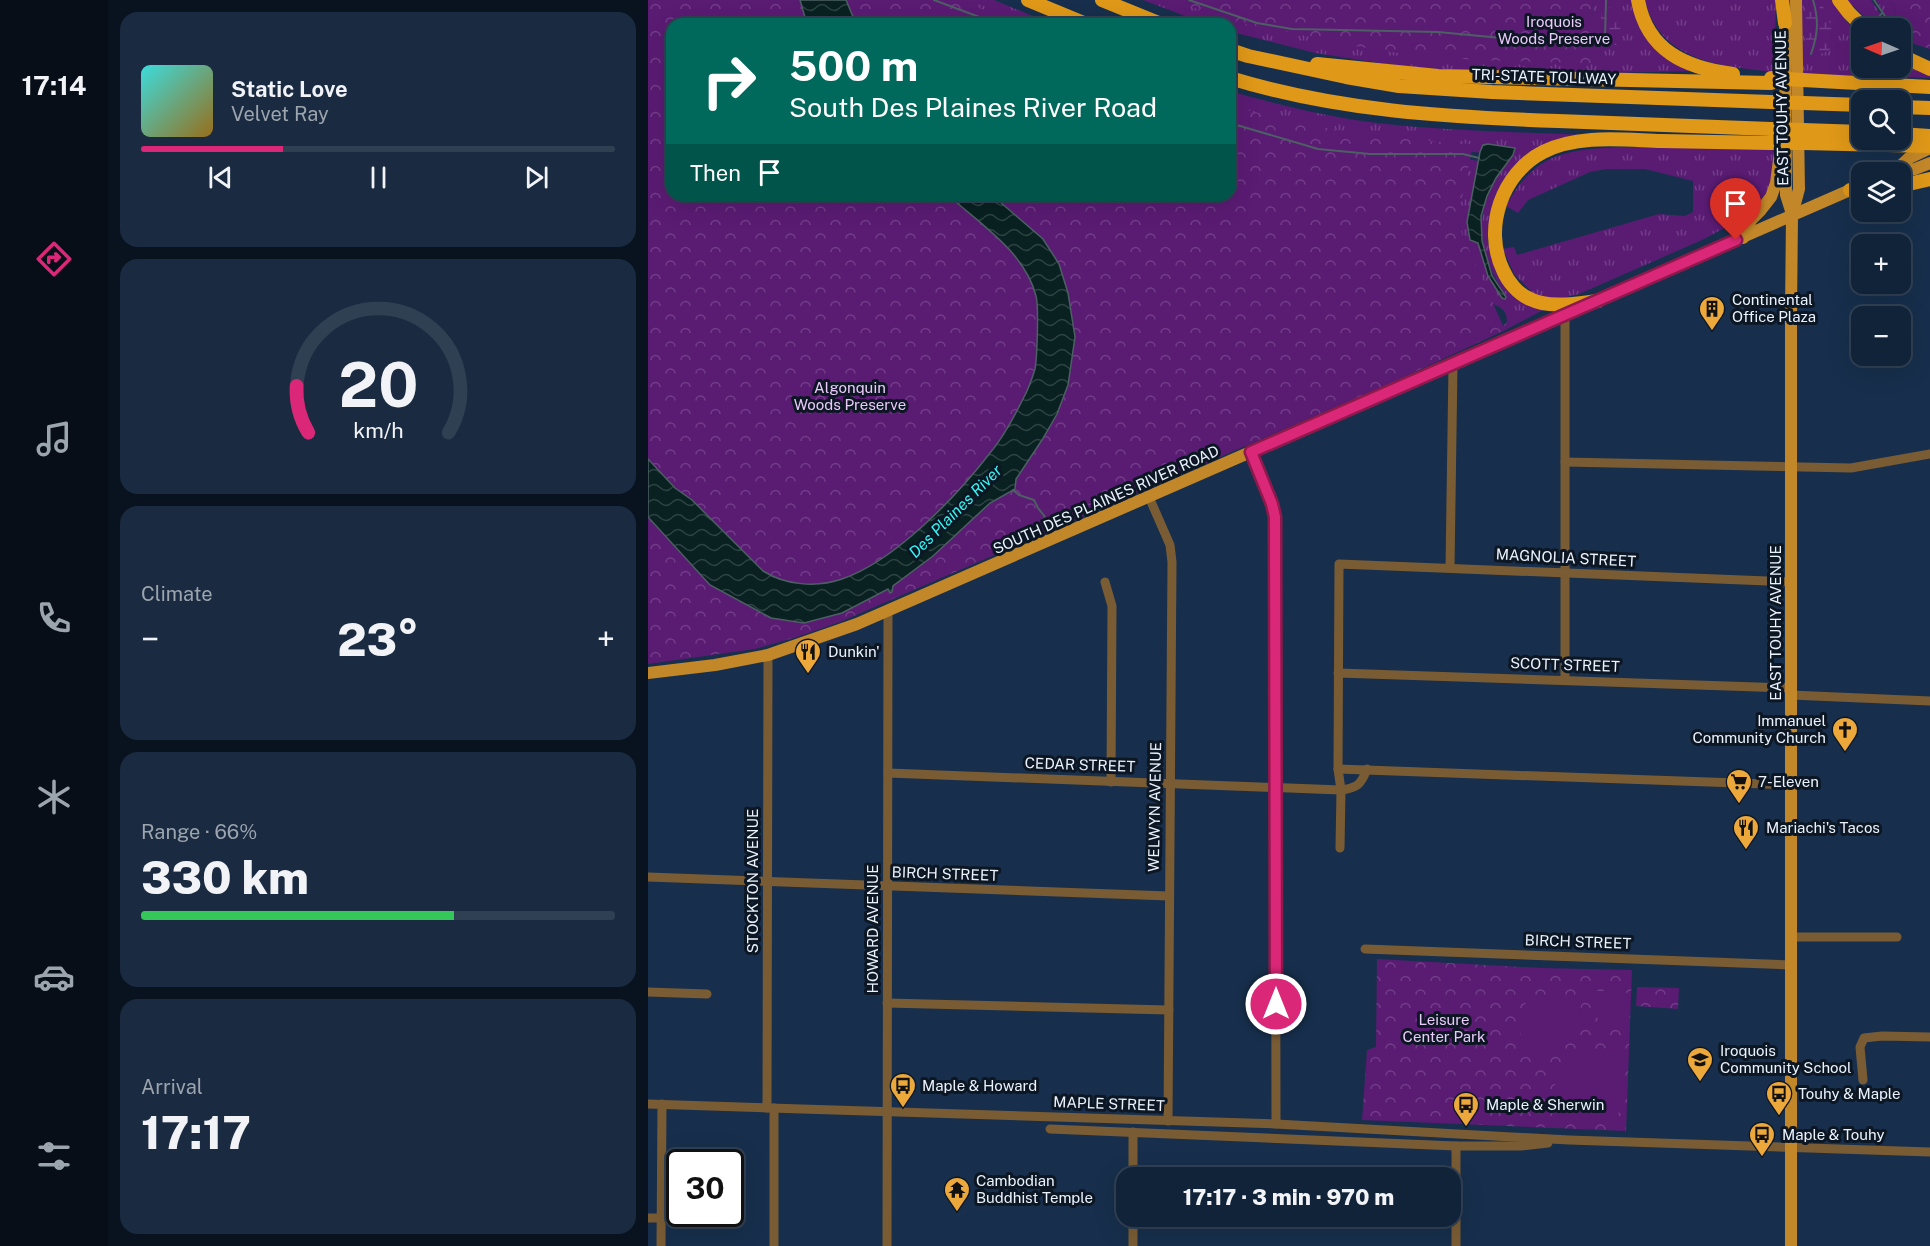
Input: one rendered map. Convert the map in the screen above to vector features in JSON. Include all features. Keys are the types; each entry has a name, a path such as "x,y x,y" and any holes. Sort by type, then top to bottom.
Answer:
{"highway":[{"path":"1028,0 1072,18"},
{"path":"1102,0 1146,18"},
{"path":"1638,0 1648,29 1663,48 1680,61 1717,71 1771,81"},
{"path":"1784,0 1785,23"},
{"path":"1839,0 1854,18"},
{"name":"TRI-STATE TOLLWAY","path":"1236,52 1346,77 1399,86 1492,92 1851,105"},
{"path":"1911,60 1930,69"},
{"path":"1279,62 1438,76 1771,81 1894,89 1930,88"},
{"path":"1236,80 1282,93 1335,103 1424,115 1771,136"},
{"path":"1911,107 1930,108"},
{"path":"1803,136 1851,133"},
{"path":"1598,301 1540,303 1521,294 1506,276 1495,249 1496,215 1506,189 1523,167 1544,152 1556,147 1603,140 1771,136 1851,138"},
{"path":"1911,140 1930,141"},
{"path":"1911,183 1930,179"}],"main road":[{"name":"EAST TOUHY AVENUE","path":"1791,1246 1792,215 1799,189 1796,0"},
{"name":"EAST TOUHY AVENUE","path":"1785,23 1785,195 1792,215"},
{"path":"1743,238 1751,220 1771,197 1776,183 1778,159 1785,134"},
{"path":"1904,162 1930,141"},
{"path":"1911,170 1930,163"},
{"name":"SOUTH DES PLAINES RIVER ROAD","path":"648,673 715,665 768,655 888,612 1792,215 1851,192"}],"street":[{"path":"1565,316 1565,680"},
{"path":"1450,568 1453,365"},
{"path":"1251,452 1275,517 1276,1124"},
{"path":"1565,462 1851,468 1930,454"},
{"name":"WELWYN AVENUE","path":"1149,497 1170,545 1172,562 1168,1121"},
{"name":"MAGNOLIA STREET","path":"1338,673 1340,564 1791,582"},
{"path":"1104,582 1112,606 1111,782"},
{"name":"HOWARD AVENUE","path":"887,1246 888,612"},
{"name":"STOCKTON AVENUE","path":"768,655 770,1108 774,1246"},
{"path":"1338,673 1340,848"},
{"name":"SCOTT STREET","path":"1338,673 1565,680 1930,701"},
{"path":"1338,769 1791,784"},
{"path":"1341,790 1355,788 1362,782 1367,770"},
{"name":"CEDAR STREET","path":"888,773 1341,790"},
{"name":"BIRCH STREET","path":"648,878 1168,897"},
{"path":"1791,937 1897,938"},
{"name":"BIRCH STREET","path":"1365,949 1791,965"},
{"path":"648,992 707,994"},
{"path":"887,1003 1169,1010"},
{"path":"1863,1080 1860,1047 1864,1038 1930,1037"},
{"name":"MAPLE STREET","path":"648,1104 1276,1124 1569,1140 1930,1152"},
{"path":"661,1246 662,1104"},
{"name":"MAPLE STREET","path":"1050,1129 1456,1146 1521,1146 1569,1140"},
{"path":"1133,1132 1133,1167"},
{"path":"1456,1146 1456,1246"},
{"path":"648,1218 661,1218"},
{"path":"1133,1227 1133,1246"}],"green space":[{"name":"Algonquin Woods Preserve","path":"648,0 961,0 1004,18 666,18 666,201 1236,201 1236,107 1289,121 1350,132 1412,140 1473,144 1457,223 1505,330 1386,385 840,622 755,649 648,664"},
{"path":"907,0 994,0 1038,18 947,18"},
{"name":"Iroquois Woods Preserve","path":"1143,0 1356,0 1592,17 1593,0 1632,0 1636,15 1693,71 1608,73 1399,66 1315,53 1236,33 1236,18 1190,18"},
{"name":"Iroquois Woods Preserve","path":"1169,0 1593,0 1591,63 1461,59 1376,50 1255,24 1254,27 1236,21 1236,18 1226,18"},
{"path":"1206,0 1561,35 1594,36 1600,24 1601,0 1609,0 1611,13 1620,25 1621,45 1579,46 1271,30 1251,25"},
{"path":"1645,0 1776,0 1774,72 1714,63 1678,48 1664,37 1653,21"},
{"path":"1800,0 1832,0 1851,26 1851,76 1802,74"},
{"path":"1806,0 1820,0 1831,27 1833,45 1821,54 1808,53 1806,50"},
{"path":"1847,0 1871,0 1883,18 1866,18"},
{"path":"1876,0 1891,0 1897,18 1887,18"},
{"path":"1891,0 1930,0 1930,49 1911,43 1911,18 1897,18"},
{"path":"1911,67 1930,74 1930,78 1911,77"},
{"path":"1236,93 1303,110 1377,123 1456,130 1587,135 1557,142 1492,207 1488,239 1490,253 1497,271 1543,310 1386,385 1507,322 1504,311 1493,304 1457,223 1236,160","holes":["1472,152 1513,155 1490,190 1484,207 1482,224 1487,259 1506,296 1488,276 1478,243 1470,239 1467,223 1478,161 1462,158"]},
{"path":"1619,147 1774,149 1773,176 1764,200 1749,215 1702,240 1579,294 1558,299 1533,296 1514,274 1503,249 1514,247 1517,255 1659,214 1685,216 1693,212 1693,181 1645,169 1606,169 1590,172 1528,200 1518,213 1506,206 1528,175 1552,158 1582,150"},
{"name":"Leisure Center Park","path":"1377,959 1540,968 1632,970 1626,1131 1362,1120 1367,1050 1376,1047"},
{"path":"1637,987 1679,988 1678,1009 1636,1006"},
{"path":"1592,991 1624,991 1630,996 1629,1031 1612,1027 1596,1017 1591,1006"},
{"path":"1531,998 1582,1001 1575,1029 1565,1044 1548,1052 1519,1055 1523,1006"},
{"path":"1608,1048 1624,1050 1622,1110 1610,1120 1553,1116 1554,1088 1557,1076 1563,1067 1580,1055"}],"water":[{"path":"800,0 846,0 854,18 805,18"},
{"path":"1483,145 1515,148 1487,196 1481,216 1482,241 1492,276 1506,297 1505,299 1502,298 1488,276 1478,243 1470,240 1467,222 1480,152"},
{"name":"Des Plaines River","path":"955,201 999,201 1043,239 1059,264 1068,293 1075,337 1068,385 1057,414 1016,479 1015,489 990,503 933,556 893,586 892,592 890,593 888,589 842,613 804,623 771,618 710,585 648,517 648,459 675,488 692,500 763,571 791,582 822,584 842,579 862,570 903,543 960,489 999,441 1028,388 1035,369 1037,302 1030,280 1022,266 1012,252"}],"waterway":[{"path":"934,0 982,18"},
{"path":"1189,0 1257,23 1292,29 1438,32 1512,39 1595,40 1605,38 1606,0"},
{"path":"1811,54 1817,27 1813,0"},
{"path":"1874,0 1886,18"},
{"path":"1878,18 1882,13"},
{"path":"1236,125 1318,149 1370,154 1463,154 1479,158"},
{"path":"1013,490 1019,495 1034,500 1049,522"}],"place":[{"name":"Continental Office Plaza","path":"1712,332"},
{"name":"Dunkin'","path":"808,675"},
{"name":"Immanuel Community Church","path":"1845,753"},
{"name":"7-Eleven","path":"1739,805"},
{"name":"Mariachi's Tacos","path":"1746,851"},
{"name":"Iroquois Community School","path":"1700,1083"},
{"name":"Maple & Howard","path":"903,1109"},
{"name":"Touhy & Maple","path":"1779,1117"},
{"name":"Maple & Sherwin","path":"1466,1128"},
{"name":"Maple & Touhy","path":"1762,1158"},
{"name":"Cambodian Buddhist Temple","path":"957,1213"}],"route":[{"path":"1276,1004 1275,517 1251,452 1736,240"}]}
